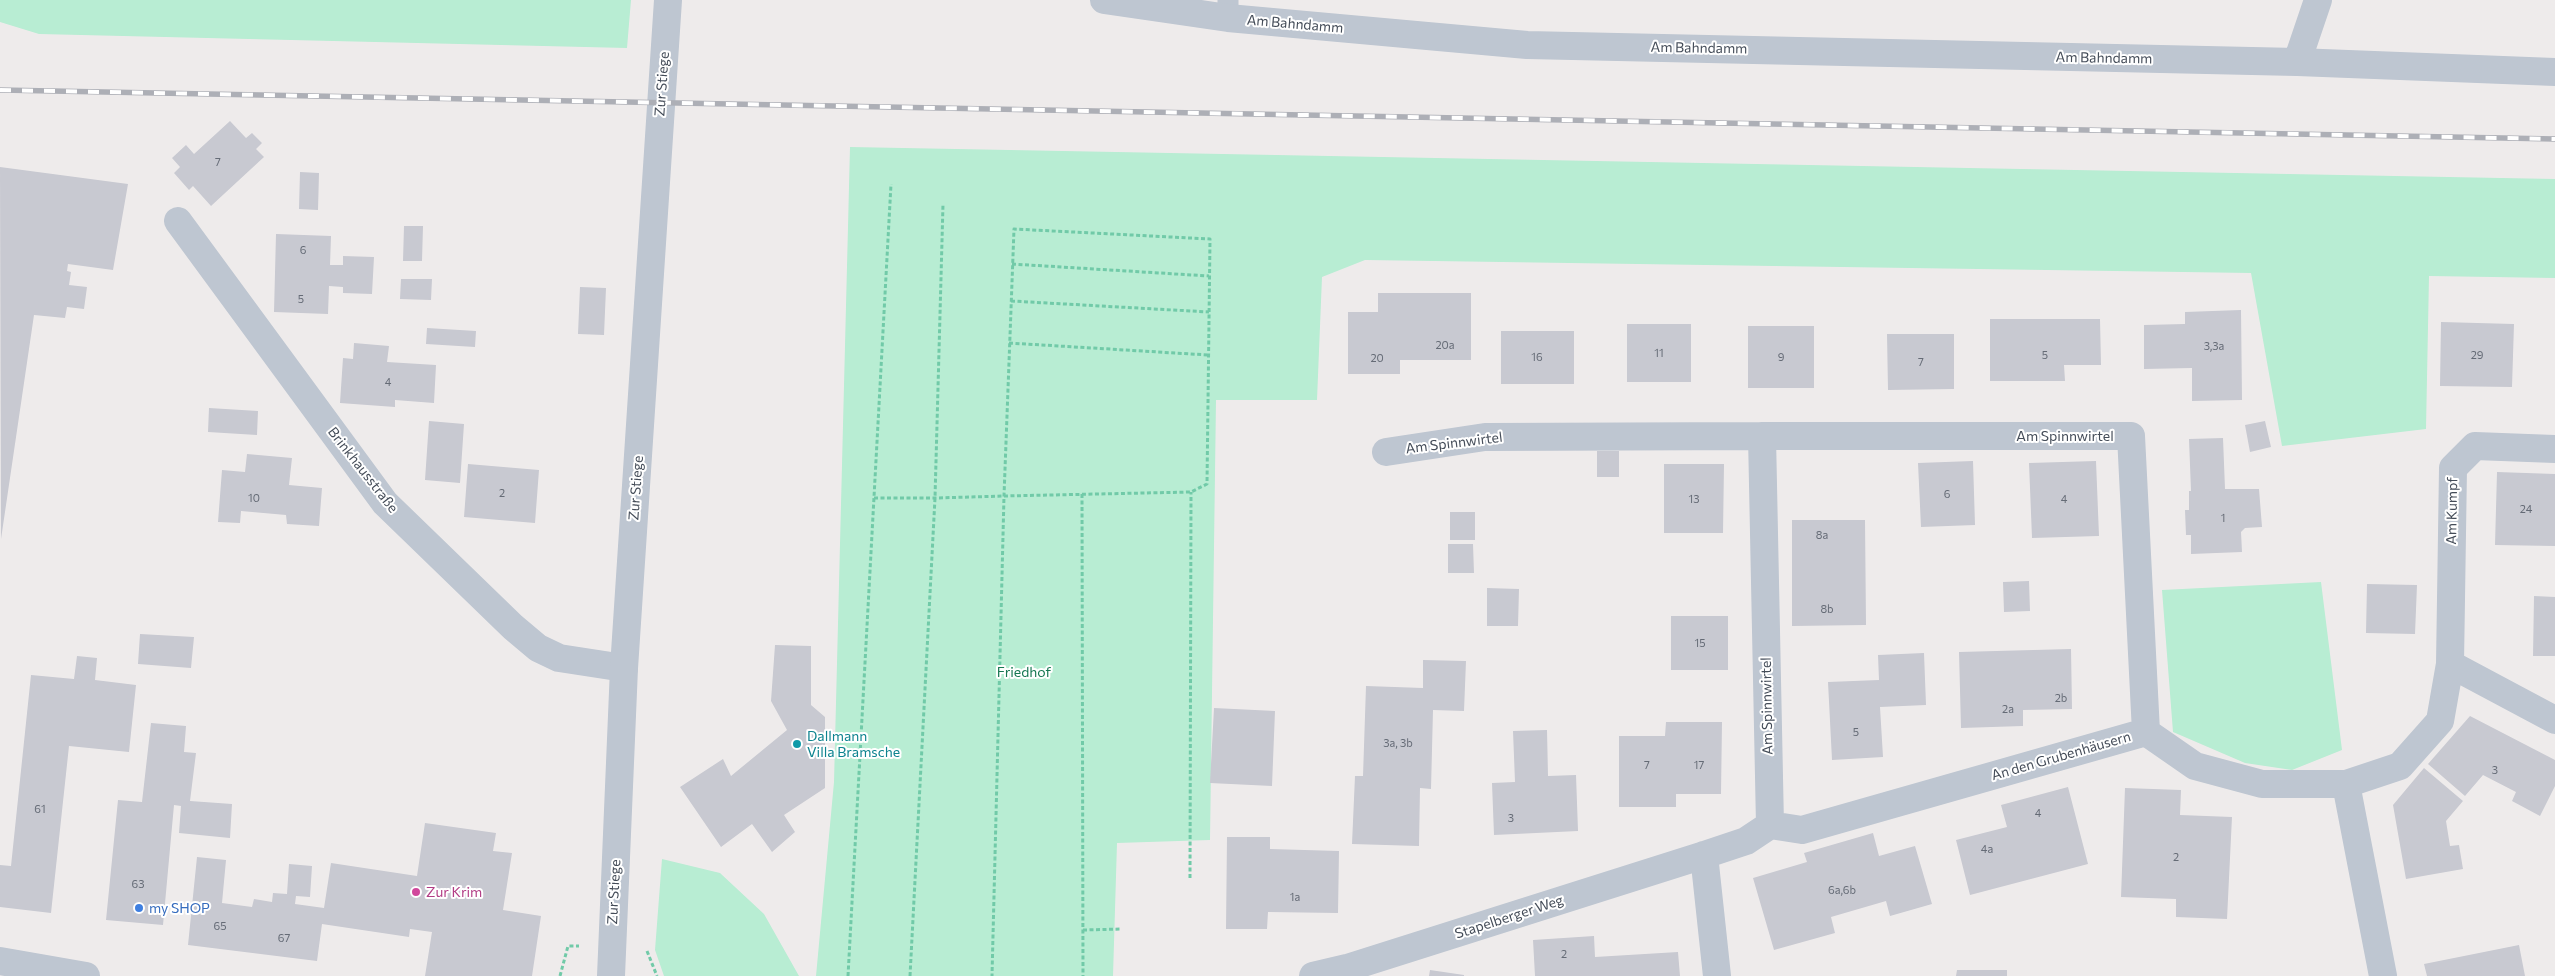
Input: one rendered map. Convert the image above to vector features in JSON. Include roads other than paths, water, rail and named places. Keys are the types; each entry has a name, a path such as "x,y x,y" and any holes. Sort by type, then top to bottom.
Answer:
{"street":[{"name":"Zur Stiege","path":"611,976 624,668 668,0"},
{"name":"Am Bahndamm","path":"1104,0 1228,9 1527,44 2297,62 2555,72"},
{"path":"2297,62 2318,0"},
{"name":"Brinkhausstraße","path":"178,221 384,503 513,627 538,648 559,658 624,668"},
{"name":"Am Spinnwirtel","path":"1386,452 1485,436 2131,436 2146,732"},
{"name":"Am Spinnwirtel","path":"1762,436 1770,825"},
{"name":"Am Kumpf","path":"2346,784 2400,766 2440,721 2450,664 2453,468 2475,446 2555,449"},
{"path":"2450,664 2555,720"},
{"name":"An den Grubenhäusern","path":"1770,825 1802,830 2146,732 2195,766 2262,784 2346,784"},
{"path":"2346,784 2383,976"},
{"path":"1717,976 1704,855 1746,841 1770,825"},
{"name":"Stapelberger Weg","path":"1314,976 1356,965 1704,855"},
{"path":"0,961 86,976"}],"railway":[{"path":"0,90 2555,139"}],"place":[{"name":"Dallmann Villa Bramsche","path":"797,744"},
{"name":"Zur Krim","path":"416,892"},
{"name":"my SHOP","path":"139,908"}],"park label":[{"name":"Friedhof","path":"1024,672"}]}
